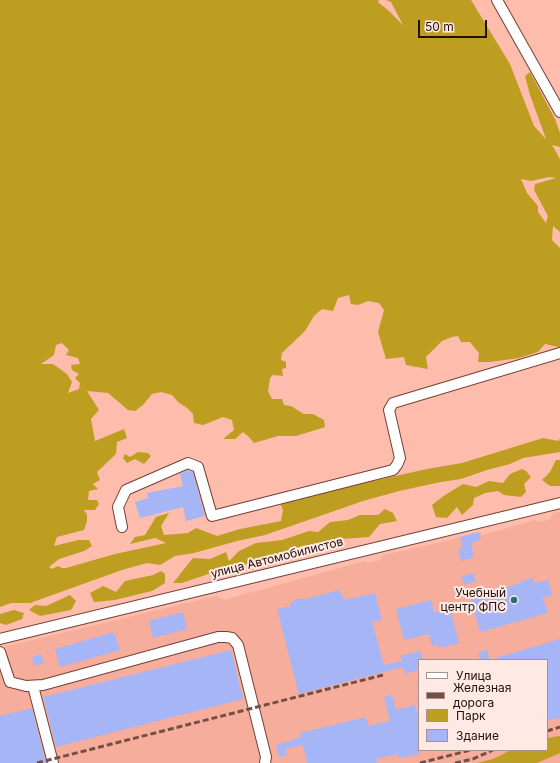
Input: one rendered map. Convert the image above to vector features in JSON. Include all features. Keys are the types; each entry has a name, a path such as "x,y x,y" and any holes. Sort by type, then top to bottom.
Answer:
{"street":[{"path":"497,0 560,112"},
{"path":"122,527 118,507 126,490 188,464 198,467 212,516 393,470 397,466 400,458 388,410 393,403 560,353"},
{"name":"улица Автомобилистов","path":"0,639 560,503"},
{"path":"0,652 10,682 33,686 43,685 218,637 232,638 238,645 266,757 265,763"},
{"path":"33,686 53,763"}],"shaded area":[{"path":"560,512 560,763 0,763 0,648 216,596 224,600 365,561 367,563 380,560 383,555 479,532 483,535 535,520 540,522 550,519 553,513"}],"green space":[{"path":"0,0 379,0 378,2 403,25 391,2 386,0 471,0 510,64 534,126 546,139 530,95 525,76 530,72 555,119 560,133 560,147 552,145 560,159 560,232 553,226 552,240 560,248 560,347 545,344 538,352 519,358 478,362 479,353 470,342 461,342 458,336 442,341 426,357 428,369 406,365 404,357 386,359 378,332 384,310 379,303 368,301 358,305 351,304 349,295 338,298 333,311 322,309 314,316 305,331 282,353 281,360 286,362 286,368 282,369 283,376 273,375 270,378 268,391 272,399 282,399 284,405 291,406 304,414 313,414 324,420 325,427 296,436 278,436 254,443 243,432 235,439 223,439 234,430 232,420 223,417 203,425 194,423 193,414 172,395 161,392 152,394 143,405 135,411 128,410 108,393 87,391 99,410 91,419 95,441 124,429 127,438 117,442 116,454 97,472 100,480 93,484 98,489 89,491 88,500 97,500 99,504 95,510 84,510 87,515 87,521 84,530 57,537 54,546 78,540 89,540 92,546 84,551 59,559 49,567 52,569 58,566 66,568 115,554 166,543 155,538 130,544 135,537 145,535 156,517 169,513 161,526 164,535 188,533 196,528 217,536 240,529 281,521 283,510 280,503 291,498 298,501 305,496 427,469 462,463 543,438 559,441 560,438 560,452 523,458 510,464 461,479 399,491 363,501 265,535 194,553 175,556 160,565 147,563 122,570 30,603 11,603 0,607","holes":["549,177 556,178 535,184 534,190 548,216 546,223 538,212 538,206 527,193 521,179 531,181","62,343 69,350 66,355 78,358 80,364 71,365 72,370 79,374 75,378 80,383 79,389 68,393 72,382 67,374 53,364 41,364 54,355 56,345"]},
{"path":"138,452 148,453 151,456 144,464 135,459 127,463 123,458 125,454 130,457"},
{"path":"556,460 560,460 560,486 550,486 542,480 550,472"},
{"path":"522,469 531,477 524,484 526,492 521,497 504,495 498,491 485,493 474,498 473,505 462,515 457,507 447,518 436,517 432,505 463,484 476,487 489,481 503,483 510,474"},
{"path":"385,509 393,513 397,521 380,524 369,537 342,539 302,546 265,562 240,565 182,583 173,583 193,558 210,559 226,552 229,561 239,551 256,543 282,540 309,531 318,532 330,522 348,520 360,515 378,515"},
{"path":"161,571 165,574 165,583 152,591 115,600 94,602 90,593 103,586 116,592 125,581 153,575"},
{"path":"70,595 76,601 71,610 40,616 29,610 35,605 46,606"},
{"path":"14,610 24,613 22,619 6,625 0,623 0,614"},
{"path":"560,736 560,753 537,763 477,763 493,759 509,751 548,751 548,738"}],"building":[{"path":"188,470 193,472 205,516 186,521 183,507 140,518 135,502 148,498 147,493 183,486 180,474"},
{"path":"479,532 481,539 471,543 474,555 472,556 473,558 461,561 458,549 463,548 460,537"},
{"path":"473,573 476,581 464,585 462,576"},
{"path":"533,578 534,583 548,580 552,595 543,598 548,613 480,632 471,599 490,594 489,592"},
{"path":"339,590 344,600 375,593 382,620 372,622 384,665 402,661 400,656 420,651 423,659 418,659 418,670 405,674 403,667 299,694 277,609 291,606 290,603 294,602 294,600 302,598 302,600"},
{"path":"431,600 434,612 450,609 459,643 439,648 438,644 432,646 429,634 404,640 396,609"},
{"path":"183,612 187,629 153,638 149,621"},
{"path":"114,632 120,650 60,667 55,649"},
{"path":"560,639 560,718 548,721 548,659 496,658"},
{"path":"231,650 243,699 56,747 43,697"},
{"path":"487,650 490,659 480,659 478,653"},
{"path":"41,654 44,663 35,666 32,657"},
{"path":"392,695 396,710 415,705 418,714 419,754 399,758 398,754 376,759 377,763 307,763 303,745 285,749 287,755 279,757 276,745 301,737 300,733 366,717 368,726 390,721 384,697"},
{"path":"32,708 46,763 0,763 0,716"}],"railway":[{"path":"37,763 383,675"},
{"path":"548,731 560,727"},
{"path":"420,763 467,751"},
{"path":"455,763 473,759 491,751"}],"place":[{"name":"Учебный центр ФПС","path":"514,600"}]}
